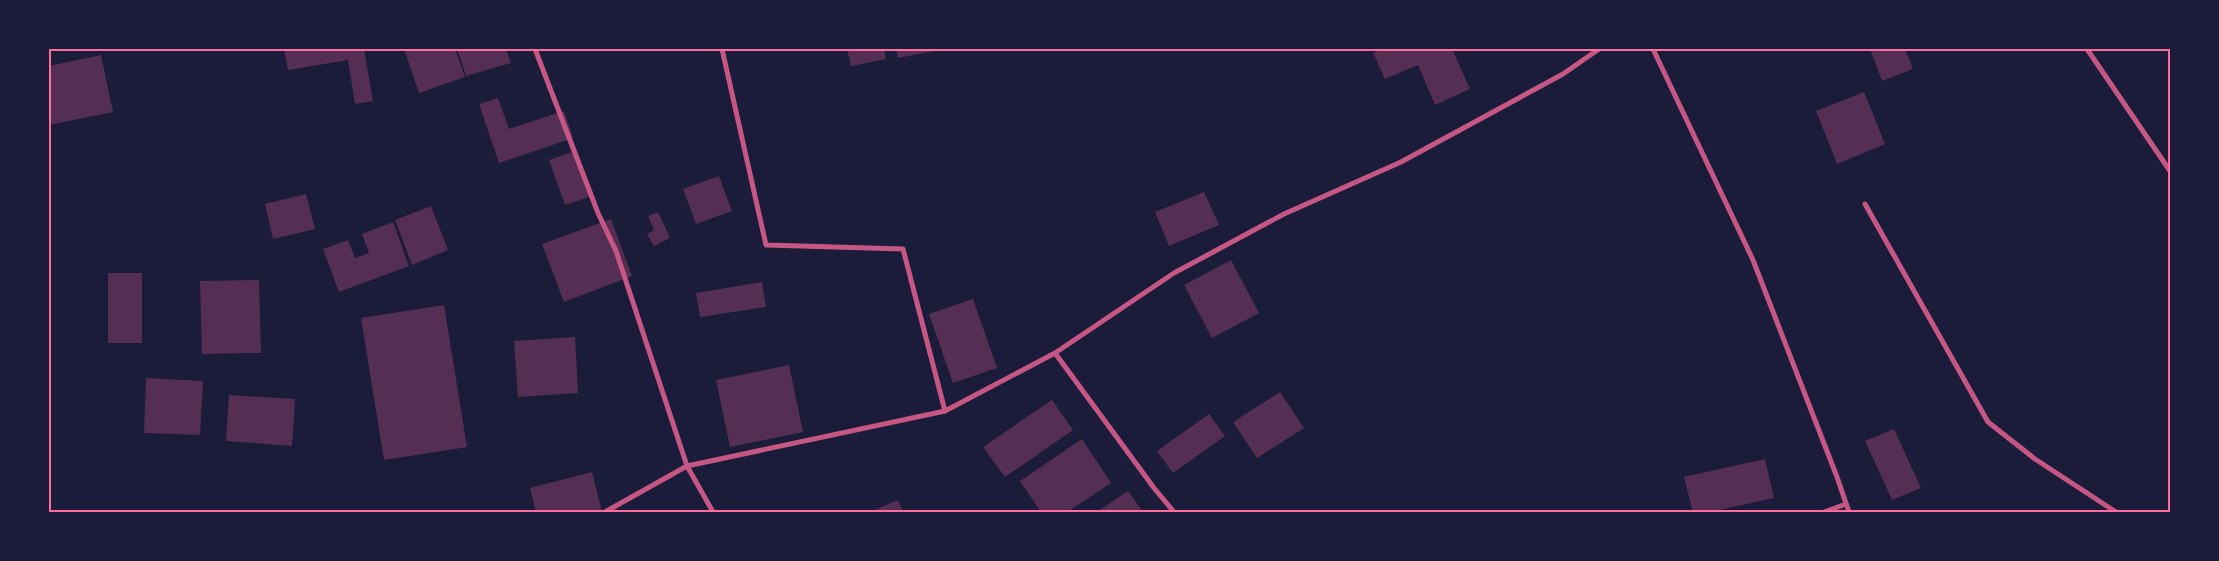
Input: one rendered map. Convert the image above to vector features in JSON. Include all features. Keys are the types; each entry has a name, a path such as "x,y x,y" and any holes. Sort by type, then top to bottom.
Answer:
{"street":[{"path":"535,49 598,213 616,251 687,466 714,512"},
{"path":"722,49 766,245 903,249 944,411"},
{"path":"604,512 687,466 944,411 1055,353 1174,273 1284,214 1401,162 1563,74 1599,49"},
{"path":"1653,49 1753,260 1849,512"},
{"path":"2087,49 2170,171"},
{"path":"1866,204 1988,422 2035,459 2116,512"},
{"path":"1055,353 1174,512"},
{"path":"1824,512 1846,504"}],"building":[{"path":"284,49 364,49 373,101 355,104 348,60 288,70"},
{"path":"404,49 455,49 465,77 419,93"},
{"path":"457,49 506,49 511,63 466,76"},
{"path":"847,49 884,49 886,59 851,66"},
{"path":"896,49 940,49 940,50 898,58"},
{"path":"1383,49 1452,49 1470,89 1435,105 1418,65 1385,79 1373,53"},
{"path":"1870,49 1905,49 1913,69 1882,81"},
{"path":"101,55 113,112 49,125 49,66"},
{"path":"1864,92 1885,144 1837,164 1816,111"},
{"path":"498,98 509,129 564,111 573,138 499,163 479,104"},
{"path":"576,151 592,196 565,205 549,160"},
{"path":"719,176 732,211 696,224 683,189"},
{"path":"1204,192 1219,225 1169,246 1155,212"},
{"path":"306,194 315,229 273,239 265,204"},
{"path":"431,206 448,250 412,265 395,220"},
{"path":"658,212 670,238 654,246 647,234 654,230 648,216"},
{"path":"611,219 632,276 564,302 542,244"},
{"path":"393,222 409,266 339,292 323,249 348,240 355,258 369,253 362,234"},
{"path":"1231,260 1259,313 1212,338 1184,285"},
{"path":"108,273 142,273 142,343 108,343"},
{"path":"259,280 261,353 202,354 200,281"},
{"path":"762,282 766,307 700,317 696,293"},
{"path":"973,299 997,368 953,383 929,314"},
{"path":"444,305 467,447 384,460 361,318"},
{"path":"575,337 578,393 518,397 514,341"},
{"path":"789,365 803,432 730,447 716,380"},
{"path":"146,378 203,381 200,435 144,433"},
{"path":"1280,392 1304,428 1257,458 1233,422"},
{"path":"229,395 295,399 292,446 226,441"},
{"path":"1052,400 1073,430 1005,477 983,447"},
{"path":"1209,414 1225,436 1173,473 1157,451"},
{"path":"1894,429 1921,488 1892,500 1865,441"},
{"path":"1082,439 1111,483 1067,512 1041,512 1020,481"},
{"path":"1765,459 1774,498 1710,512 1693,512 1684,477"},
{"path":"592,472 602,512 536,512 530,488"},
{"path":"1128,491 1143,512 1097,512"},
{"path":"898,500 903,512 870,512"}]}
